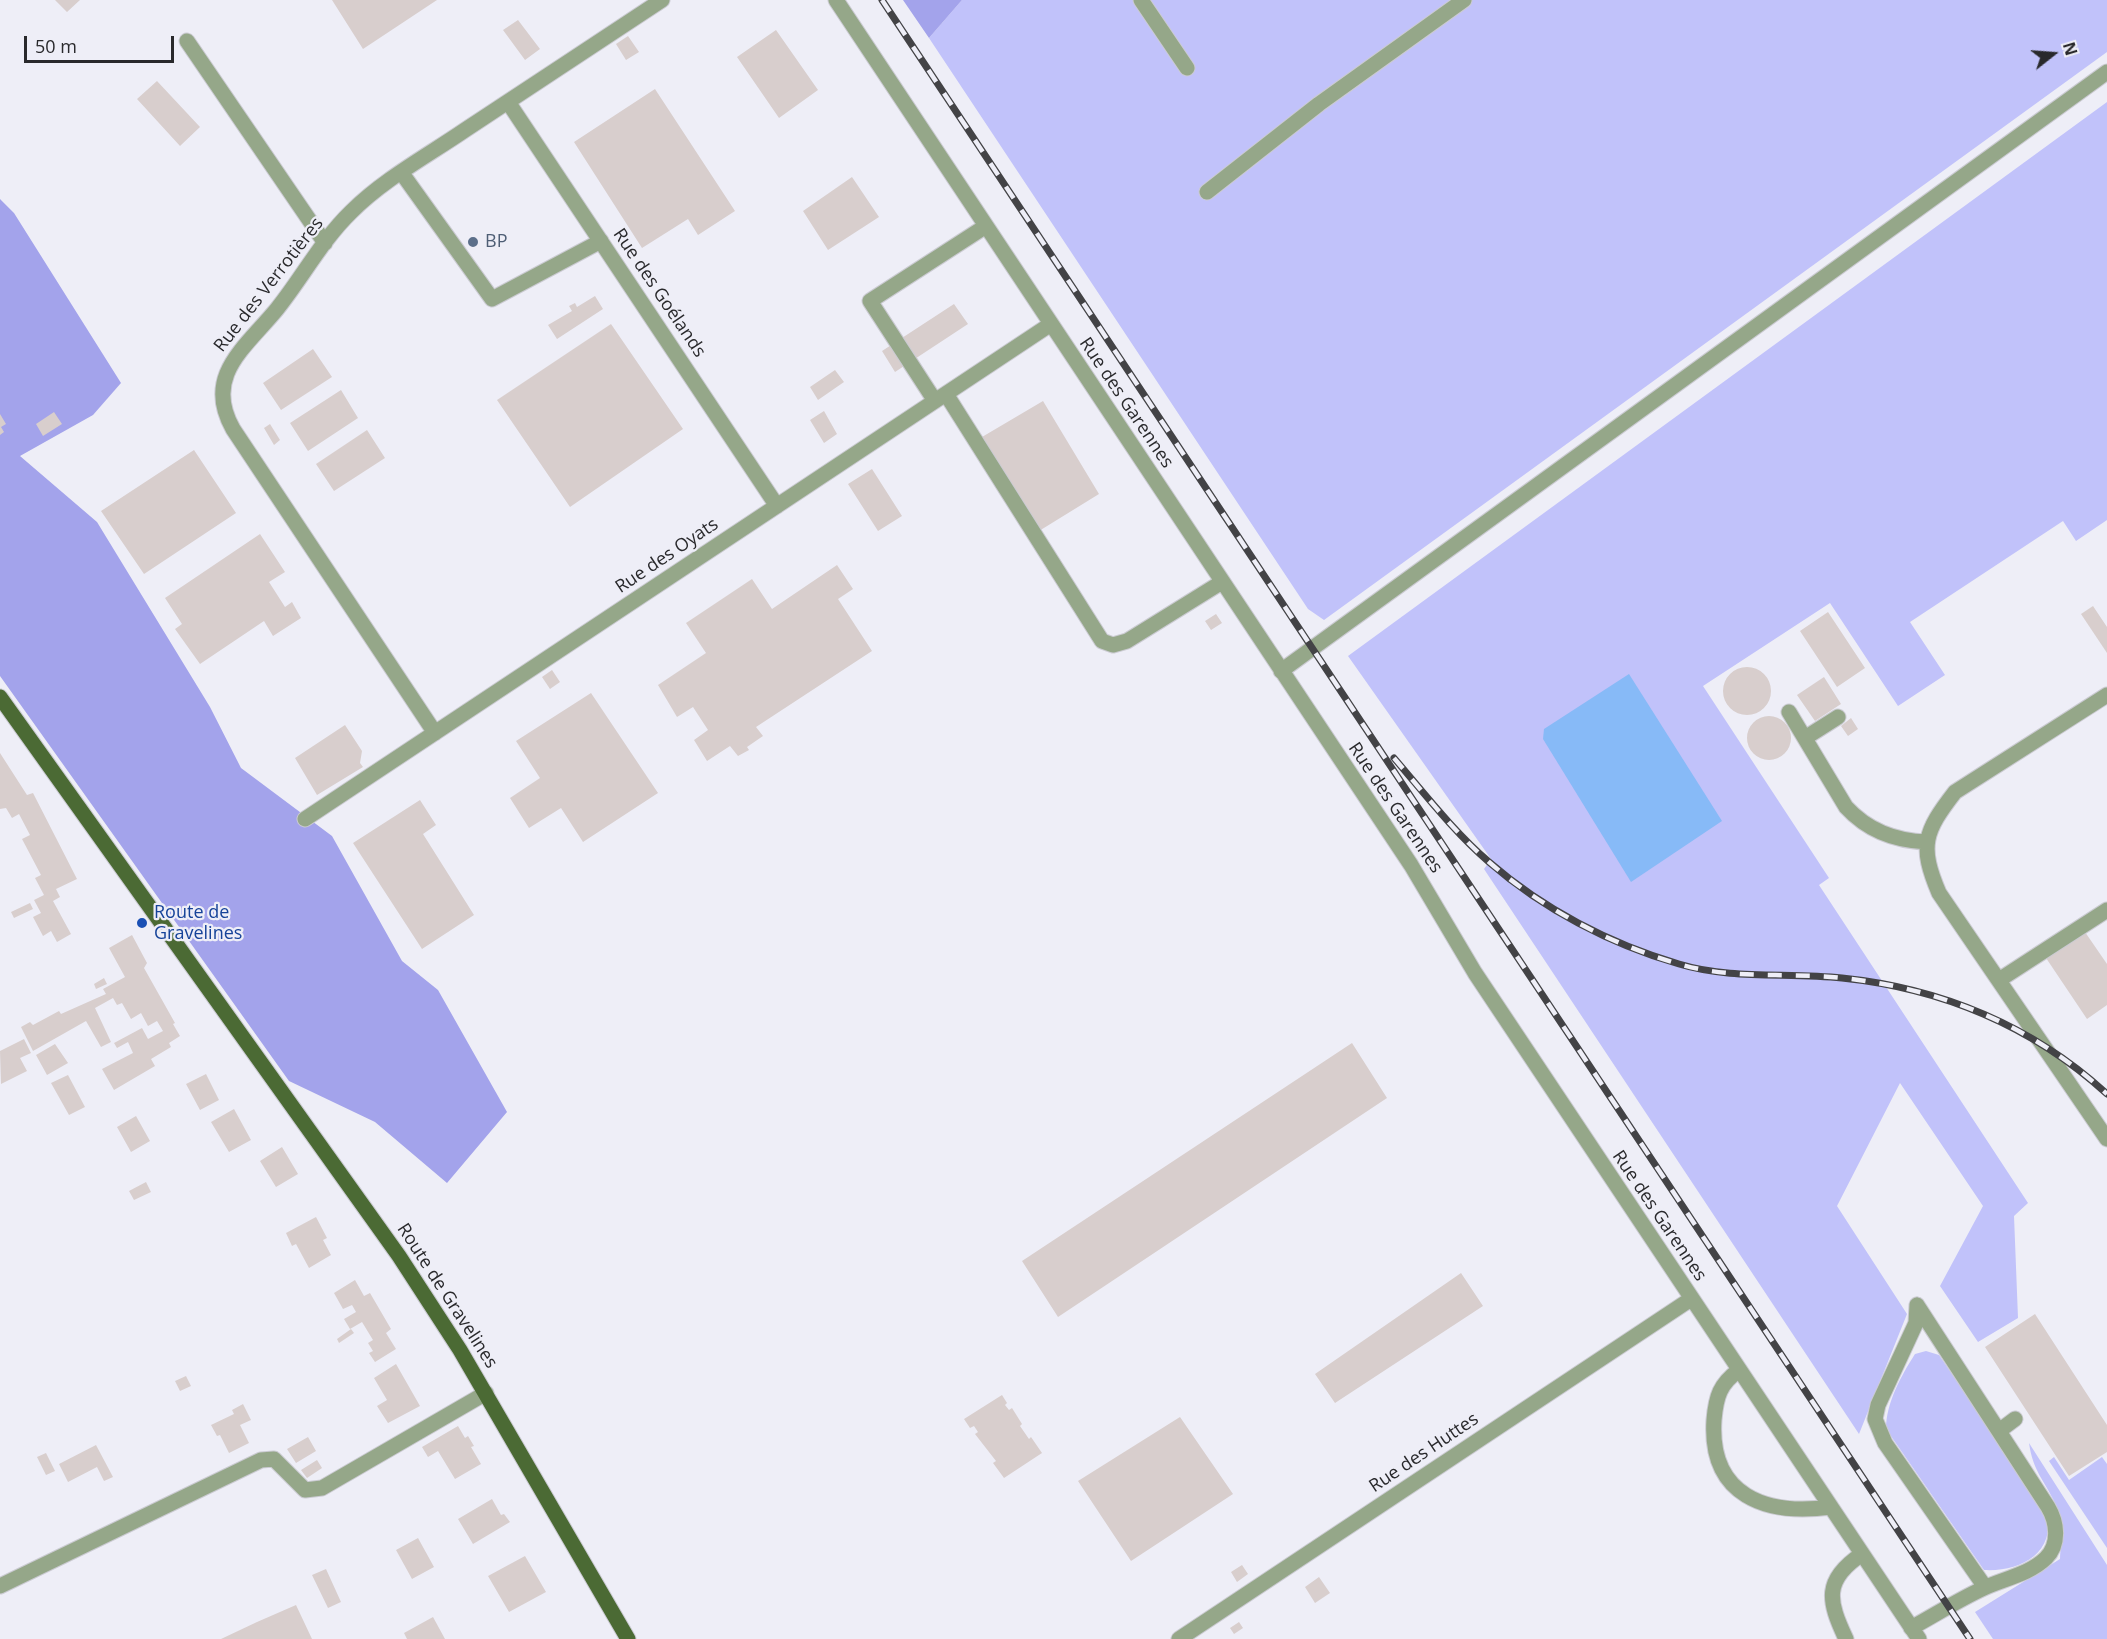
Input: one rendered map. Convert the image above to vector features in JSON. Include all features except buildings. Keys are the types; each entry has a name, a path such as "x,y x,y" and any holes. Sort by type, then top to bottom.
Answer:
{"main road":[{"name":"Route de Gravelines","path":"0,697 382,1230 486,1393 628,1639"}],"street":[{"name":"Rue des Verrotières","path":"435,733 233,429 222,403 223,381 234,360 278,307 325,243 358,205 401,172 662,0"},
{"name":"Rue des Garennes","path":"836,0 1411,865 1475,973 1915,1634"},
{"path":"1141,0 1187,68"},
{"path":"1207,192 1319,104 1464,0"},
{"path":"187,40 325,243"},
{"path":"1281,671 2107,72"},
{"name":"Rue des Goélands","path":"508,102 777,506"},
{"path":"401,172 492,299 601,241"},
{"path":"986,226 870,301 940,398 1102,641 1113,645 1127,641 1221,582"},
{"name":"Rue des Oyats","path":"305,819 1051,324"},
{"path":"2107,695 1955,792 1939,813 1926,842 1928,866 1939,893 2107,1139"},
{"path":"1789,712 1846,807 1856,818 1871,829 1904,841 1926,842"},
{"path":"1805,738 1838,717"},
{"path":"1999,980 2107,910"},
{"name":"Rue des Huttes","path":"1179,1639 1691,1299"},
{"path":"1915,1634 1985,1587 2022,1572 2046,1558 2053,1548 2056,1535 2055,1519 1917,1305 1916,1323 1878,1406 1875,1419 1878,1430 1985,1587"},
{"path":"1907,1345 1920,1341 1942,1344"},
{"path":"1739,1370 1723,1382 1715,1413 1713,1442 1722,1473 1742,1494 1770,1507 1801,1510 1831,1507"},
{"path":"0,1586 261,1460 274,1459 305,1490 322,1488 486,1393"},
{"path":"1999,1431 2015,1419"},
{"path":"1846,1639 1832,1598 1834,1581 1843,1567 1862,1554"}],"shaded area":[{"path":"903,0 962,0 929,38"},
{"path":"962,0 2107,0 2107,52 1324,620 1308,609 929,38"},
{"path":"2107,102 2107,520 2076,541 2063,521 1910,622 1945,675 1898,706 1830,603 1703,686 1829,878 1819,885 2028,1203 2014,1216 2018,1318 1978,1342 1940,1286 1983,1206 1900,1083 1837,1206 1907,1314 1859,1434 1484,869 1491,859 1348,656"},
{"path":"0,199 14,213 121,383 93,415 20,456 97,522 210,707 241,768 332,836 402,961 438,990 507,1112 447,1183 375,1122 289,1081 0,676"},
{"path":"1629,674 1722,821 1631,882 1543,739 1544,729"},
{"path":"1926,1351 1939,1355 2047,1513 2046,1539 2040,1550 2022,1564 2010,1568 1984,1570 1886,1429 1891,1400 1900,1381 1915,1354"},
{"path":"2029,1443 2107,1565 2107,1639 1993,1639 1975,1612 2060,1559 2060,1516 2036,1468"},
{"path":"2054,1457 2069,1480 2102,1457 2107,1464 2107,1548 2049,1461"}],"railway":[{"path":"882,0 1970,1639"},
{"path":"1394,758 1451,825 1489,862 1555,910 1603,935 1653,956 1699,969 1740,974 1842,978 1879,983 1950,1001 2017,1030 2078,1070 2107,1094"}],"place":[{"name":"BP","path":"473,242"},
{"name":"Route de Gravelines","path":"142,923"}]}
